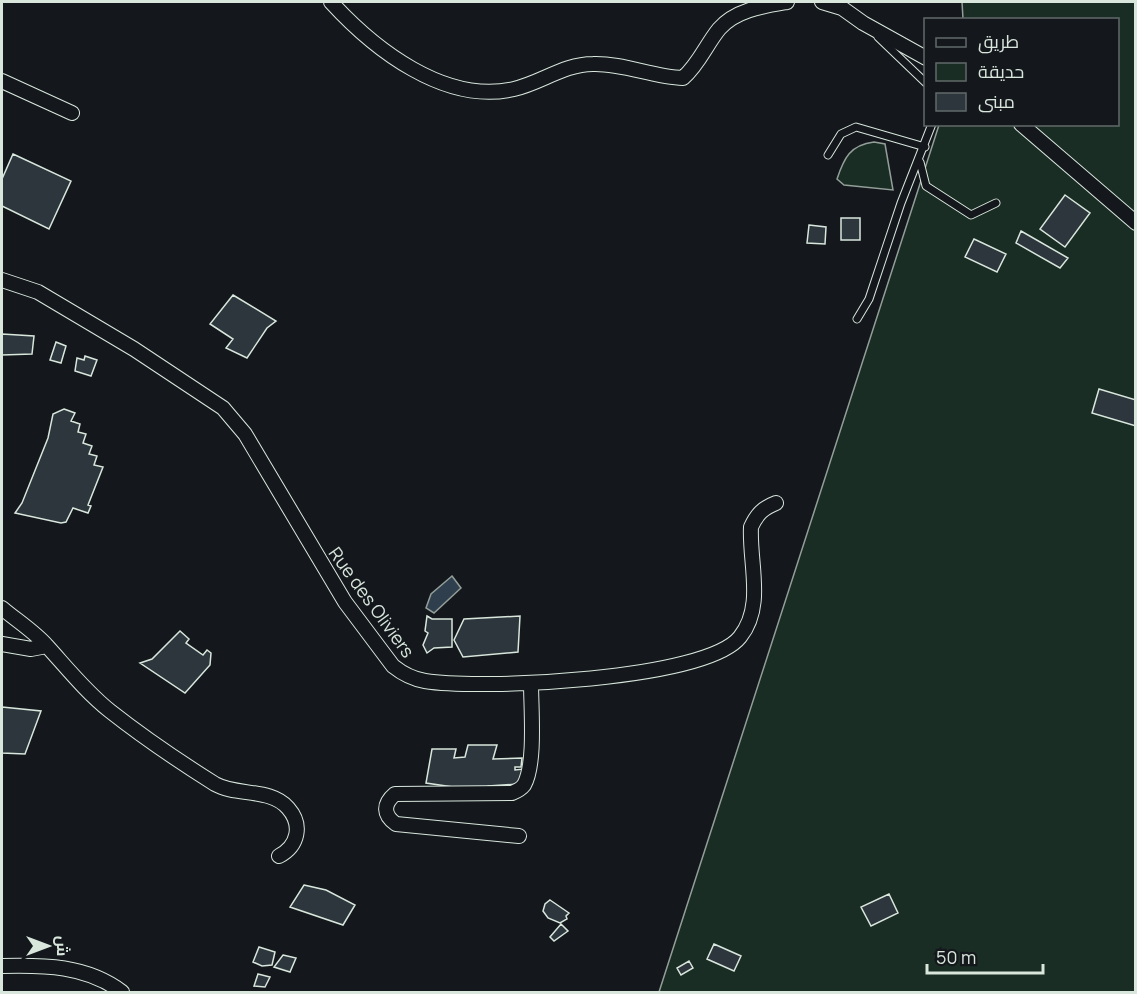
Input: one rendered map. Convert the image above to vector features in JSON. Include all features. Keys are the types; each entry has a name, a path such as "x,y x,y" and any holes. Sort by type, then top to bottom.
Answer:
{"street":[{"path":"331,2 384,49 427,76 451,86 478,90 513,89 558,72 592,64 662,77 683,78 693,70 719,29 735,16 787,2"},
{"path":"822,2 842,8 863,23 924,57"},
{"path":"2,81 72,113"},
{"path":"1022,126 1136,222"},
{"name":"Rue des Oliviers","path":"2,280 38,292 134,349 223,408 245,434 345,602 393,666 403,675 425,681 531,683 663,669 694,662 725,650 739,638 749,623 754,606 752,527 756,516 765,507 776,503"},
{"path":"2,608 47,646 68,671 110,711 205,778 231,791 273,798 281,802 294,818 297,837 292,846 279,856"},
{"path":"2,644 31,649 47,646"},
{"path":"519,836 396,824 388,818 385,809 388,800 395,794 512,793 520,790 525,784 531,749 531,683"},
{"path":"2,966 64,967 88,974 122,993"}],"lane":[{"path":"863,23 924,81"},
{"path":"857,320 868,299 901,203 920,161 931,126"},
{"path":"828,155 840,134 856,127 925,147"},
{"path":"920,161 926,186 971,214 996,203"}],"green space":[{"path":"962,2 1135,2 1135,992 659,992 939,126 1119,126 1119,18 963,18"},
{"path":"874,142 885,144 893,190 844,185 837,179 845,159 859,146"}],"water":[{"path":"452,576 461,588 434,613 426,608 431,594"}],"building":[{"path":"13,154 71,181 49,229 2,206 2,179"},
{"path":"1065,195 1090,213 1065,247 1040,229"},
{"path":"841,218 860,218 860,240 841,240"},
{"path":"809,225 826,227 825,244 807,243"},
{"path":"1021,231 1068,258 1060,268 1016,243"},
{"path":"974,239 1006,254 997,272 965,257"},
{"path":"233,295 276,321 267,328 247,358 226,348 233,339 210,324"},
{"path":"2,334 34,336 32,354 2,355"},
{"path":"56,342 66,346 61,363 50,360"},
{"path":"85,356 97,360 91,376 75,371 77,358 84,360"},
{"path":"1099,389 1136,400 1136,426 1092,413"},
{"path":"64,409 75,413 71,421 80,424 78,432 86,434 83,443 92,446 89,454 97,456 94,465 103,467 88,505 91,506 88,513 73,508 66,522 61,523 15,513 22,503 48,438 53,414"},
{"path":"427,616 432,619 452,619 452,647 434,648 427,653 423,645 428,633 425,631"},
{"path":"520,616 518,652 463,657 454,640 464,619"},
{"path":"180,631 189,639 186,643 203,655 207,650 211,653 210,665 185,693 140,663 152,659"},
{"path":"2,707 41,711 25,754 2,753"},
{"path":"468,745 497,745 493,759 522,758 521,767 515,767 515,770 524,769 519,784 460,788 426,783 432,749 456,749 454,758 465,757"},
{"path":"304,885 326,890 355,905 343,925 290,907"},
{"path":"889,894 898,913 871,926 861,907"},
{"path":"550,900 569,913 566,916 567,919 560,923 548,918 543,911 545,904"},
{"path":"561,924 568,931 554,941 550,937"},
{"path":"714,944 741,956 734,971 707,959"},
{"path":"259,947 275,952 272,965 262,966 253,962"},
{"path":"283,955 296,958 290,972 274,967"},
{"path":"689,961 693,968 681,975 677,968"},
{"path":"258,974 270,977 265,987 254,986"}]}
